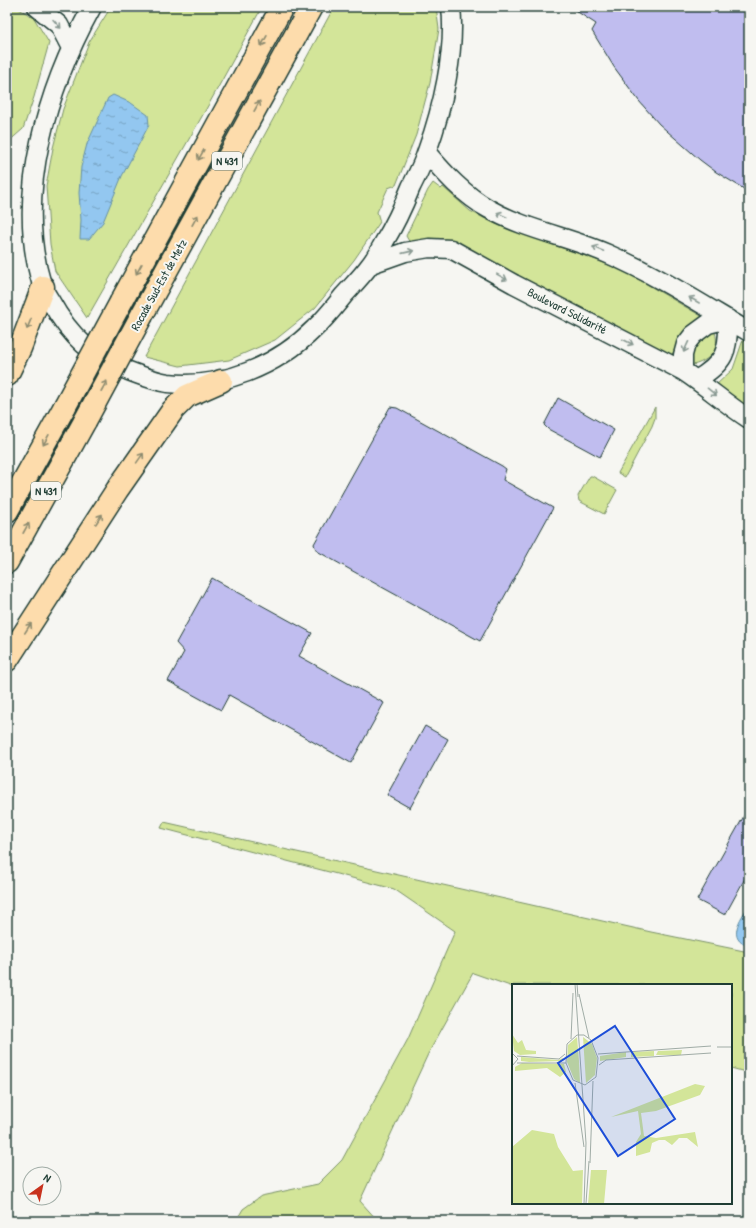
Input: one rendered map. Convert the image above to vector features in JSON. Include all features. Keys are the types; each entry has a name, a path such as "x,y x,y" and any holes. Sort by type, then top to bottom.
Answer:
{"highway":[{"name":"Rocade Sud-Est de Metz","path":"7,511 282,7"},
{"name":"Rocade Sud-Est de Metz","path":"7,562 311,7"},
{"path":"7,375 43,287"},
{"path":"7,660 117,490 173,410 187,396 221,381"}],"main road":[{"path":"37,7 59,25 71,48"},
{"path":"92,7 71,48 52,101 42,132 32,186 32,220 36,254 43,287 58,315 75,336 90,351 117,367 166,383 190,384 221,381 247,372 272,360 315,328 372,264 392,229 427,152 445,87 450,56 452,18 451,7"},
{"path":"427,152 448,177 474,200 490,210 507,218 583,243 627,262 749,332"},
{"name":"Boulevard Solidarité","path":"372,264 405,252 429,248 451,249 514,284 690,375 728,405 749,419"},
{"path":"728,319 726,350 719,363 712,370 690,375 683,355 686,344 693,335 708,324 728,319"}],"green space":[{"path":"7,7 16,7 34,18 49,43 34,97 23,129 7,143"},
{"path":"111,7 262,7 209,104 87,318 55,271 50,244 46,186 53,148 63,109 89,42"},
{"path":"334,7 436,7 439,29 430,83 416,135 396,185 388,188 377,212 380,222 354,260 315,308 275,340 229,360 180,366 144,357"},
{"path":"433,183 441,189 443,187 470,211 496,224 626,272 703,317 691,326 684,334 671,357 535,284 461,247 410,243 406,236 428,190"},
{"path":"708,328 715,332 715,350 700,363 693,365 689,360 691,347"},
{"path":"743,340 749,343 749,410 715,386 733,369"},
{"path":"655,407 655,418 652,426 625,477 618,473"},
{"path":"590,476 617,490 604,514 579,501 578,496"},
{"path":"164,822 651,932 749,952 749,1073 732,1068 732,984 512,984 512,987 473,973 428,1054 360,1201 378,1221 236,1221 243,1209 261,1196 318,1184 342,1160 408,1039 455,931 394,889 161,828"}],"water":[{"path":"113,95 131,103 148,115 149,125 122,176 103,222 89,239 80,239 81,220 79,193 81,167 87,144 108,98"},
{"path":"749,906 749,946 742,943 738,939 737,928 742,916"}],"building":[{"path":"570,7 749,7 749,192 716,172 700,160 659,124 639,101 614,67 592,31 596,24"},
{"path":"558,398 614,430 600,457 548,429 544,425"},
{"path":"390,407 397,408 502,466 506,469 503,480 553,508 480,641 317,551 315,547 314,544"},
{"path":"212,578 312,633 299,656 384,703 351,763 229,695 221,710 168,681 184,652 176,643"},
{"path":"425,726 448,739 410,808 387,795"},
{"path":"749,807 749,871 725,915 697,900"}]}
